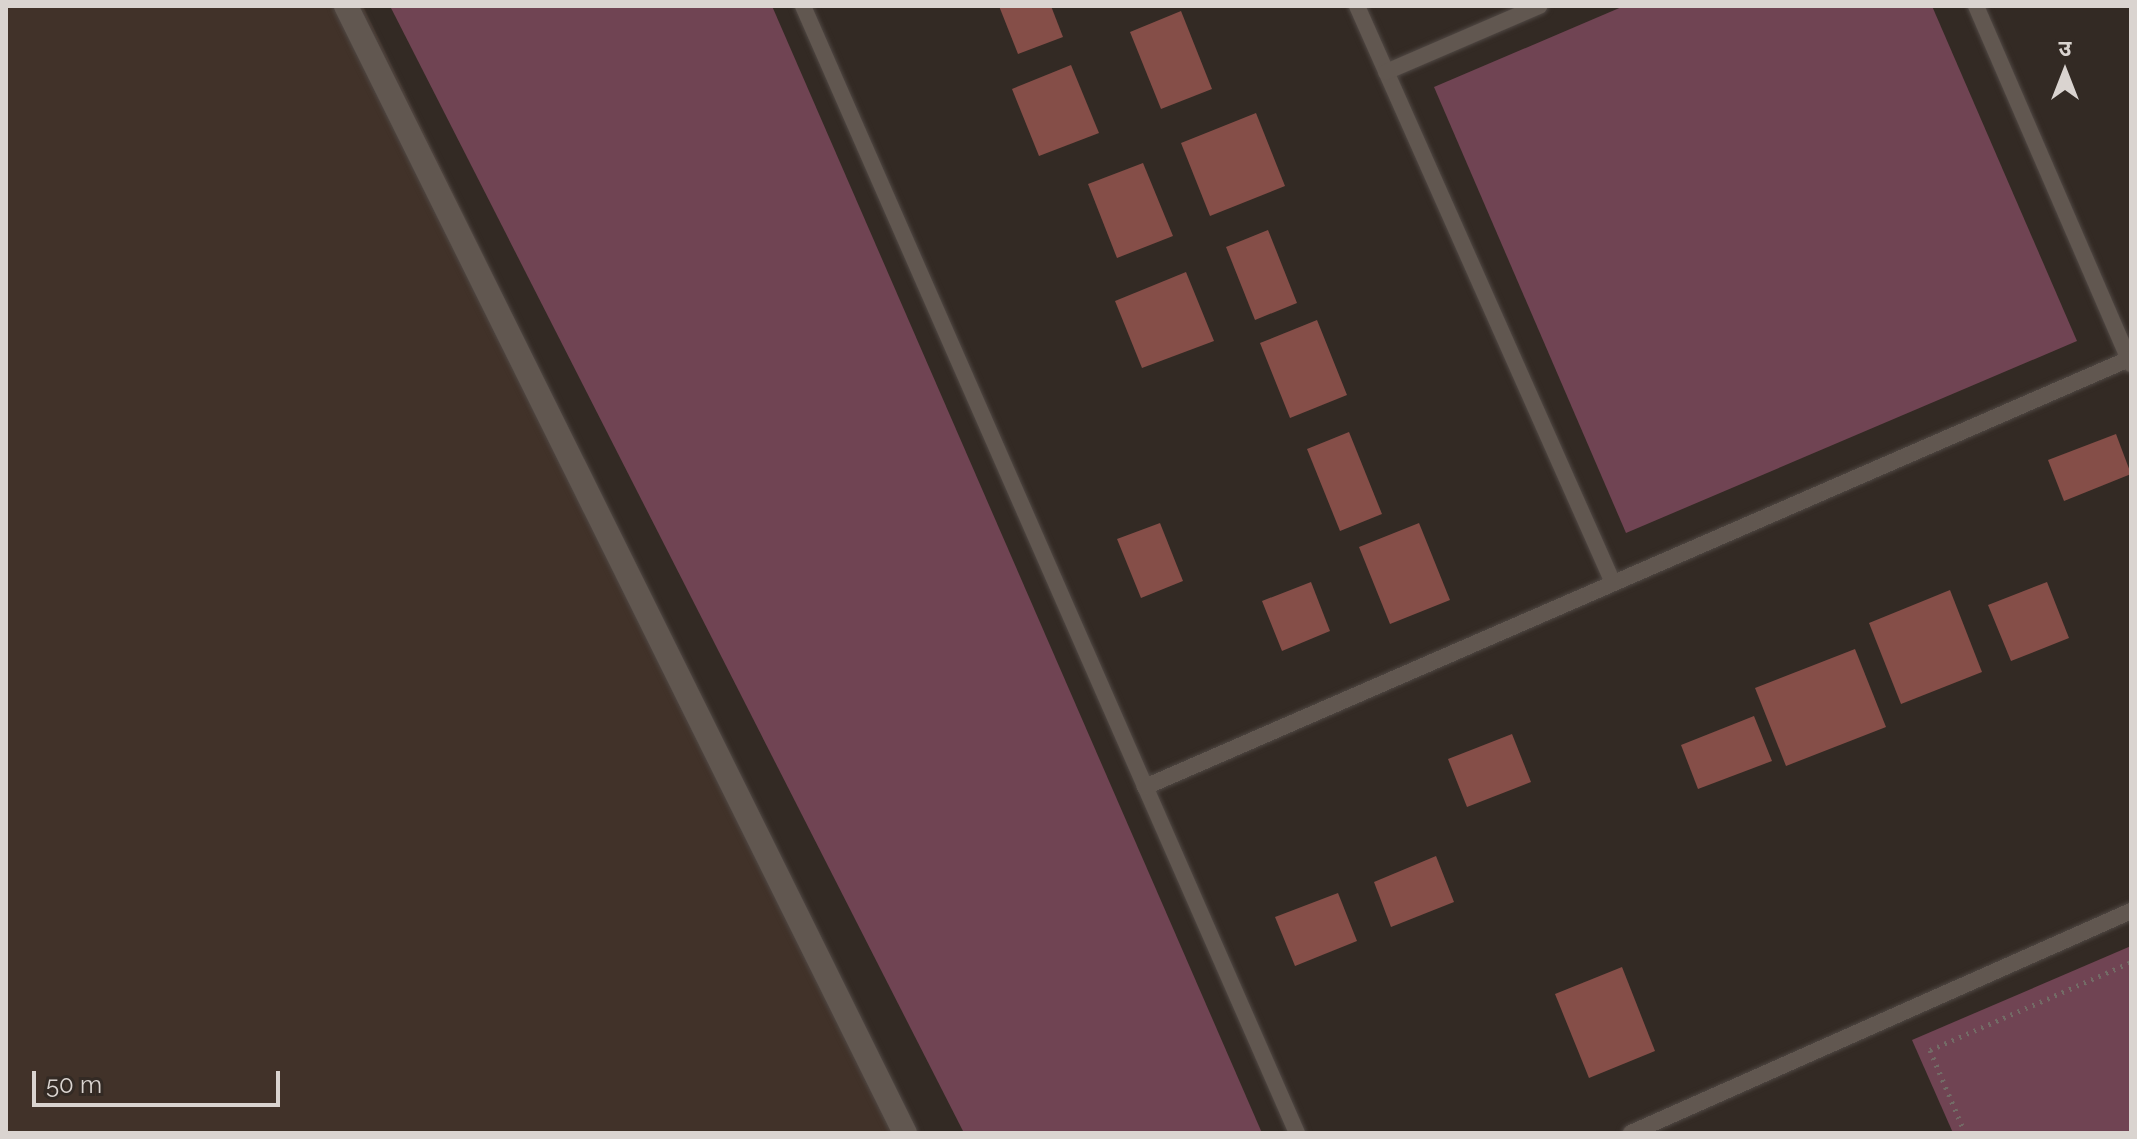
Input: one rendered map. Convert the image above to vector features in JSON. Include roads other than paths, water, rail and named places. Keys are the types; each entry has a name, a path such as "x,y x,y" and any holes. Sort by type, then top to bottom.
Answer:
{"street":[{"path":"346,6 905,1133"}],"lane":[{"path":"803,6 1297,1133"},
{"path":"1357,6 1613,583"},
{"path":"1386,72 1539,6"},
{"path":"1145,787 2130,361 1976,6"},
{"path":"1631,1133 2131,911"}]}
